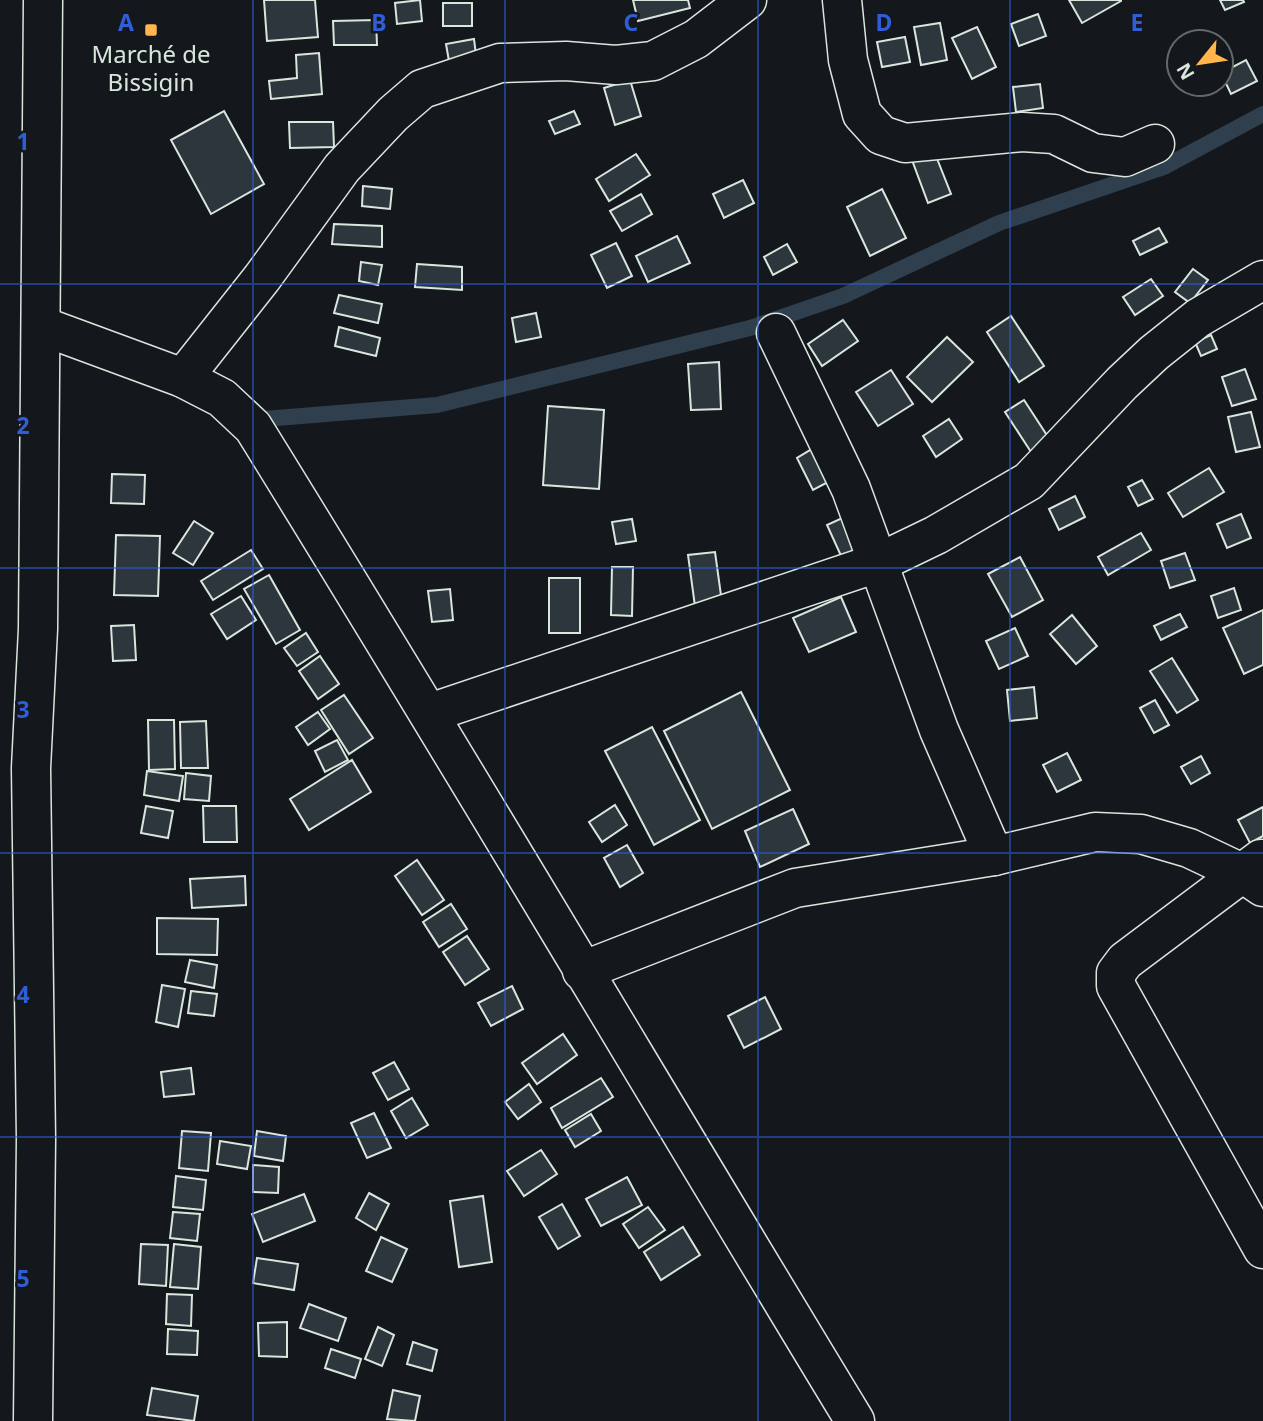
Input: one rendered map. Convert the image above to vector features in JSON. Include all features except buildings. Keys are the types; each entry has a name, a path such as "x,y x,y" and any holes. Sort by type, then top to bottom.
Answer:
{"street":[{"path":"33,1421 36,1139 31,768 38,629 43,0"},
{"path":"183,378 262,278 342,168 393,114 422,89 500,62 566,61 616,65 653,61 696,38 747,0"},
{"path":"842,0 848,60 862,114 881,135 905,143 1022,132 1054,134 1093,153 1125,157 1155,144"},
{"path":"430,713 880,562 948,529 1029,481 1154,353 1198,318 1263,281"},
{"path":"42,326 183,378 222,398 253,427 430,713 582,971 855,1421"},
{"path":"776,333 851,489 880,562 939,730 995,856"},
{"path":"582,971 795,888 995,856 1095,832 1141,834 1257,873"},
{"path":"1257,873 1125,961 1116,973 1116,986 1263,1249"}],"waterway":[{"path":"264,419 437,405 750,328 843,296 999,223 1164,167 1263,114"}],"place":[{"name":"Marché de Bissigin","path":"151,30"}]}
